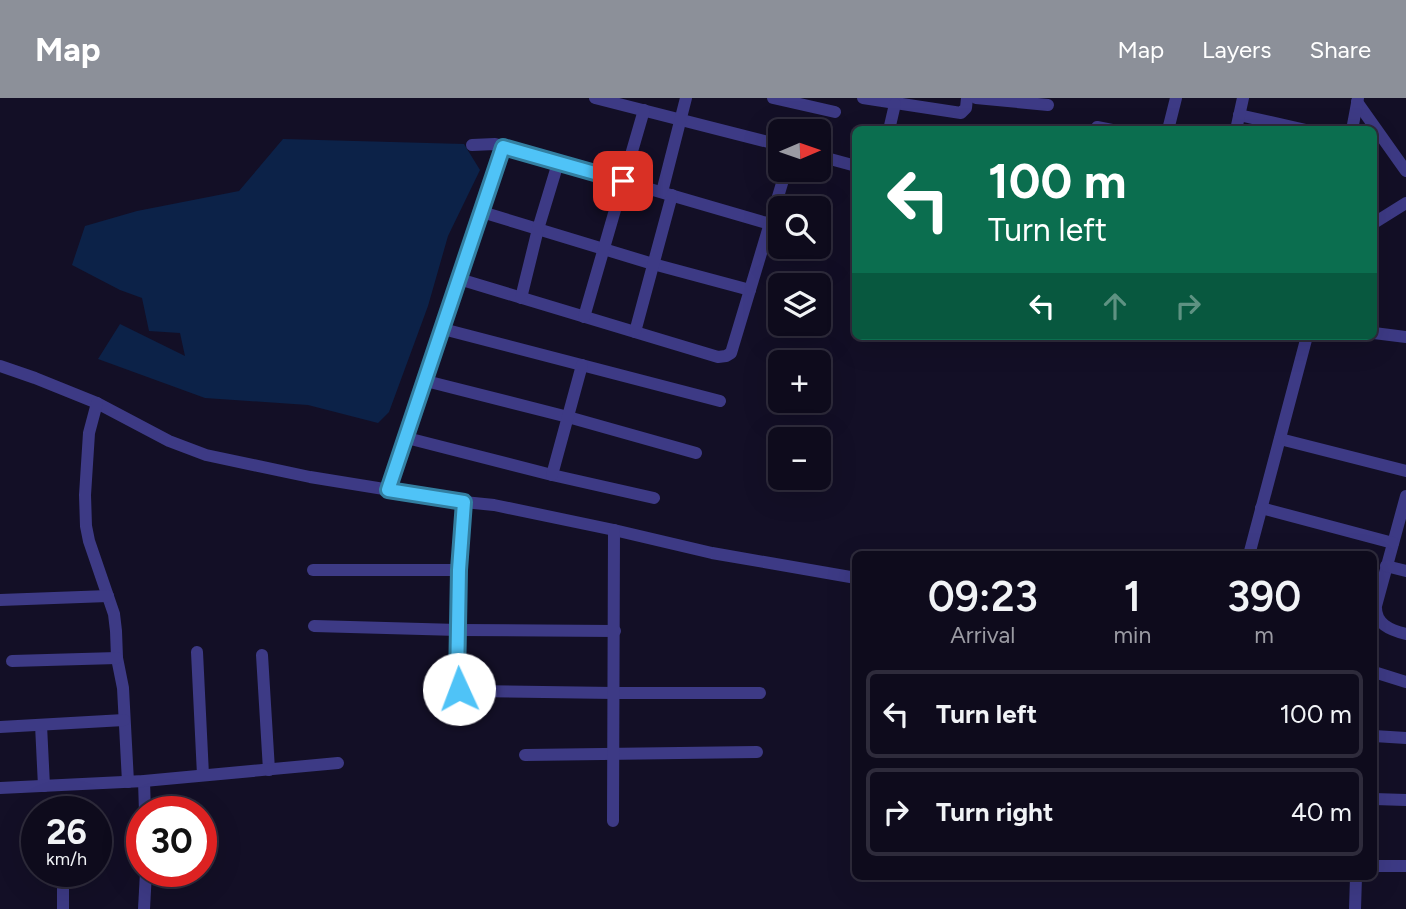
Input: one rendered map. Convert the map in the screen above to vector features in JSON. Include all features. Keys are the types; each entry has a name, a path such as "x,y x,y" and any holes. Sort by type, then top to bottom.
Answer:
{"street":[{"path":"635,332 653,264 686,98"},
{"path":"773,98 835,112"},
{"path":"863,98 961,113 966,108 967,98"},
{"path":"976,98 1048,105"},
{"path":"1169,126 1176,98"},
{"path":"1237,126 1243,98"},
{"path":"595,99 768,142"},
{"path":"1353,126 1357,100"},
{"path":"1357,100 1375,126"},
{"path":"890,126 895,104"},
{"path":"584,317 644,110"},
{"path":"1239,115 1288,126"},
{"path":"1377,129 1406,171"},
{"path":"471,145 495,144 768,222"},
{"path":"388,490 503,147"},
{"path":"831,159 852,165"},
{"path":"521,298 558,163"},
{"path":"1377,221 1406,203"},
{"path":"482,212 653,264 750,290"},
{"path":"459,279 719,357 726,356 731,353 768,230"},
{"path":"443,329 720,401"},
{"path":"1377,333 1406,337"},
{"path":"1250,551 1306,340"},
{"path":"552,475 582,365"},
{"path":"0,366 97,403 169,441 206,455 310,477 494,505 712,553 852,577"},
{"path":"426,381 696,453"},
{"path":"97,403 89,433 86,526 117,631 128,782"},
{"path":"407,438 654,498"},
{"path":"1280,439 1406,471"},
{"path":"1377,602 1406,496"},
{"path":"464,502 459,570 459,689 760,693"},
{"path":"1261,508 1393,543"},
{"path":"613,821 614,530"},
{"path":"1386,566 1406,571"},
{"path":"313,570 459,570"},
{"path":"0,600 108,596"},
{"path":"1377,618 1389,628 1406,634"},
{"path":"314,626 615,631"},
{"path":"197,652 203,775"},
{"path":"262,655 269,769"},
{"path":"12,661 117,657"},
{"path":"1377,673 1406,682"},
{"path":"0,727 124,720"},
{"path":"41,724 44,786"},
{"path":"1377,736 1406,738"},
{"path":"525,755 757,752"},
{"path":"0,788 144,781 338,763"},
{"path":"144,781 144,796"},
{"path":"1377,799 1406,800"},
{"path":"1377,866 1406,866"},
{"path":"1354,909 1356,880"},
{"path":"63,887 63,909"},
{"path":"144,909 145,887"}],"water":[{"path":"283,139 464,144 480,170 448,236 428,306 389,412 378,423 308,405 205,398 98,359 120,324 185,356 180,333 149,331 142,298 120,290 72,265 85,226 137,211 239,191"}],"route":[{"path":"459,689 459,570 464,502 388,490 503,147 623,181"}]}
